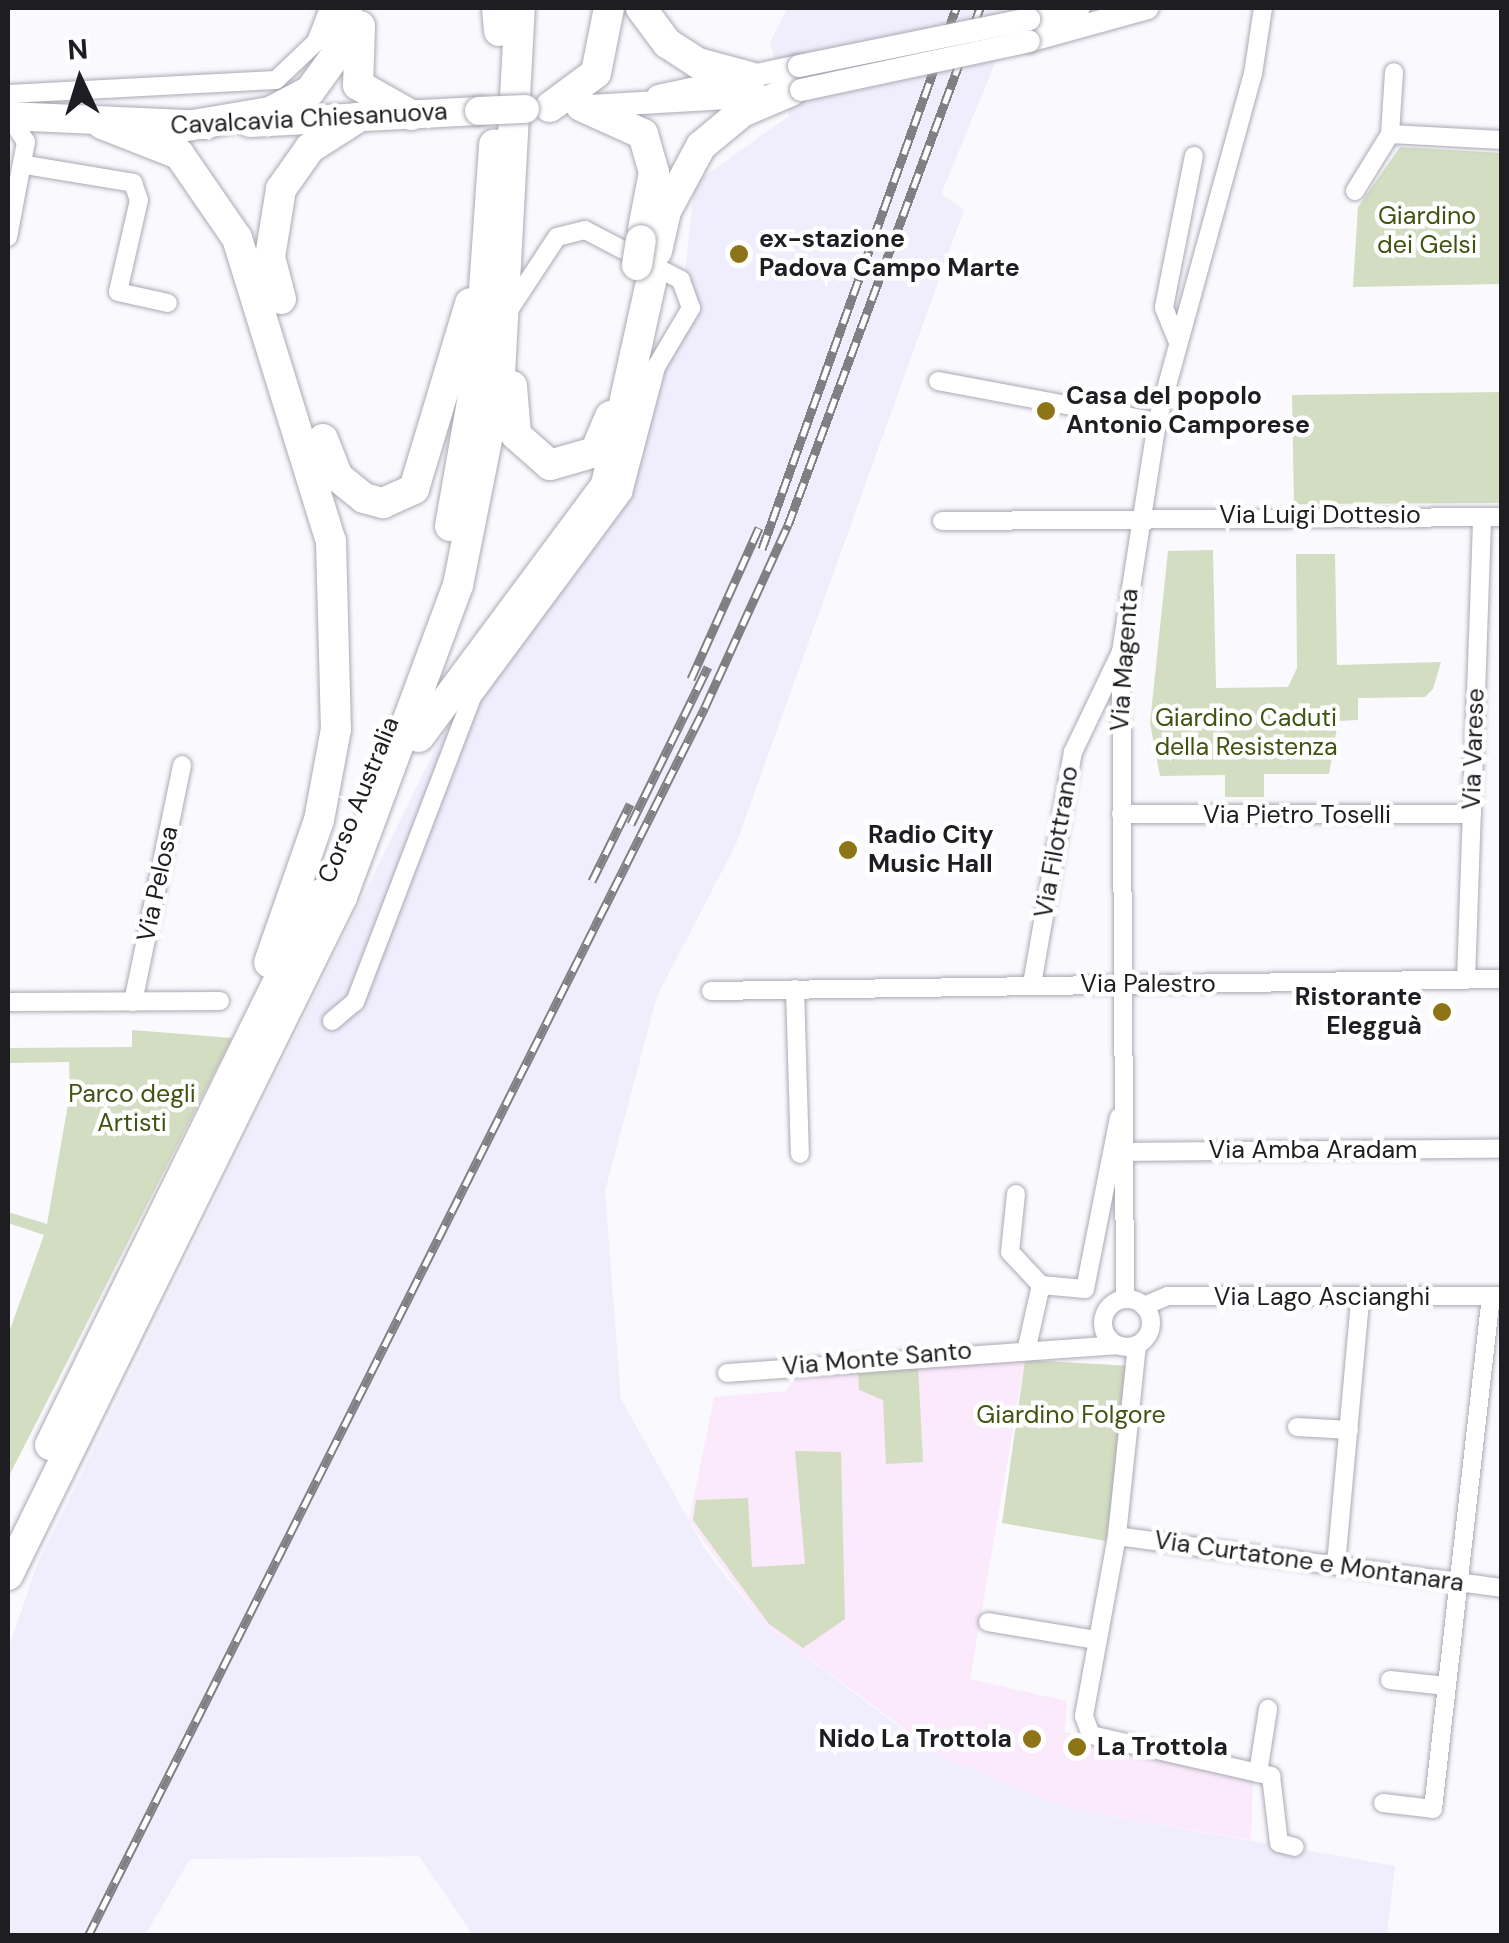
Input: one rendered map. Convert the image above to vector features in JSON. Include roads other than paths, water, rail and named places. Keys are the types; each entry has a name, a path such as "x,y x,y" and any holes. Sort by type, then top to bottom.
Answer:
{"highway":[{"path":"187,126 299,100 330,70 347,8"},
{"path":"363,8 358,85 411,115"},
{"name":"Corso Australia","path":"8,1574 196,1202 391,782 458,584 491,435 504,318 520,8"},
{"path":"537,108 596,73 609,8"},
{"path":"640,8 667,43 698,63 750,77"},
{"name":"Corso Australia","path":"8,1531 358,810 438,583 472,413 490,212 499,15"},
{"path":"504,318 516,435 550,465 574,464 606,432 647,257 666,211 701,146 742,112 797,82"},
{"path":"391,782 606,485 647,257 654,172 643,134 596,106"},
{"path":"357,118 291,171 273,214 270,257 330,459 364,498 398,500 426,472 490,212"},
{"path":"102,124 179,154 246,254 320,490 338,592 328,780 228,1083"}],"main road":[{"name":"Cavalcavia Chiesanuova","path":"1029,30 1079,8"},
{"name":"Cavalcavia Chiesanuova","path":"8,109 102,124 187,126 596,106 797,82 1029,30 1148,8"},
{"name":"Cavalcavia Chiesanuova","path":"596,106 750,77 797,82"}],"street":[{"path":"8,237 26,165 26,142 8,109 276,80 316,42 329,8"},
{"name":"Via Magenta","path":"1122,984 1121,652 1139,514 1156,422 1177,341 1254,74 1263,8"},
{"path":"1355,191 1390,134 1394,72"},
{"path":"1390,134 1502,140"},
{"name":"Via Magenta","path":"1177,341 1164,306 1194,156"},
{"path":"26,165 133,184 139,200 118,292 168,303"},
{"name":"Corso Australia","path":"332,1021 355,1002 472,697 622,493 656,367 691,308 681,280 585,230 557,237 504,318"},
{"path":"938,381 1156,422"},
{"name":"Via Luigi Dottesio","path":"942,521 1139,514 1492,517"},
{"name":"Via Varese","path":"1466,980 1472,814 1492,517"},
{"name":"Via Filottrano","path":"1032,984 1073,752 1121,652"},
{"name":"Via Pelosa","path":"133,1002 182,766"},
{"name":"Via Pietro Toselli","path":"1122,814 1472,814"},
{"name":"Via Palestro","path":"711,991 1502,979"},
{"path":"1076,1342 1125,1299 1122,984"},
{"path":"795,989 800,1154"},
{"path":"8,1002 220,1001"},
{"path":"1016,1194 1010,1252 1041,1285 1087,1284 1105,1160 1123,1108"},
{"name":"Via Amba Aradam","path":"1124,1152 1502,1150"},
{"path":"1027,1347 1041,1285"},
{"name":"Via Lago Ascianghi","path":"1144,1306 1168,1296 1496,1296"},
{"path":"1384,1803 1434,1809 1496,1296"},
{"path":"1125,1299 1144,1306 1151,1328 1137,1345 1117,1536 1084,1716 1091,1735 1271,1776 1279,1844 1295,1847"},
{"path":"1336,1564 1360,1299"},
{"path":"1103,1321 1116,1344"},
{"name":"Via Monte Santo","path":"727,1373 1076,1342 1137,1345"},
{"path":"1297,1428 1349,1430"},
{"name":"Via Curtatone e Montanara","path":"1117,1536 1502,1588"},
{"path":"988,1622 1096,1640"},
{"path":"1390,1680 1447,1686"},
{"path":"1258,1773 1268,1708"}],"railway":[{"path":"762,549 956,8"},
{"path":"88,1936 705,707 788,525 980,8"},
{"path":"691,679 759,528"},
{"path":"631,824 708,667"},
{"path":"592,881 630,804"}],"place":[{"name":"ex-stazione Padova Campo Marte","path":"739,254"},
{"name":"Casa del popolo Antonio Camporese","path":"1046,411"},
{"name":"Radio City Music Hall","path":"848,850"},
{"name":"Ristorante Elegguà","path":"1442,1012"},
{"name":"Nido La Trottola","path":"1032,1739"},
{"name":"La Trottola","path":"1077,1747"}],"park label":[{"name":"Giardino dei Gelsi","path":"1427,232"},
{"name":"Giardino Caduti della Resistenza","path":"1246,734"},
{"name":"Parco degli Artisti","path":"132,1110"},
{"name":"Giardino Folgore","path":"1071,1415"}]}
